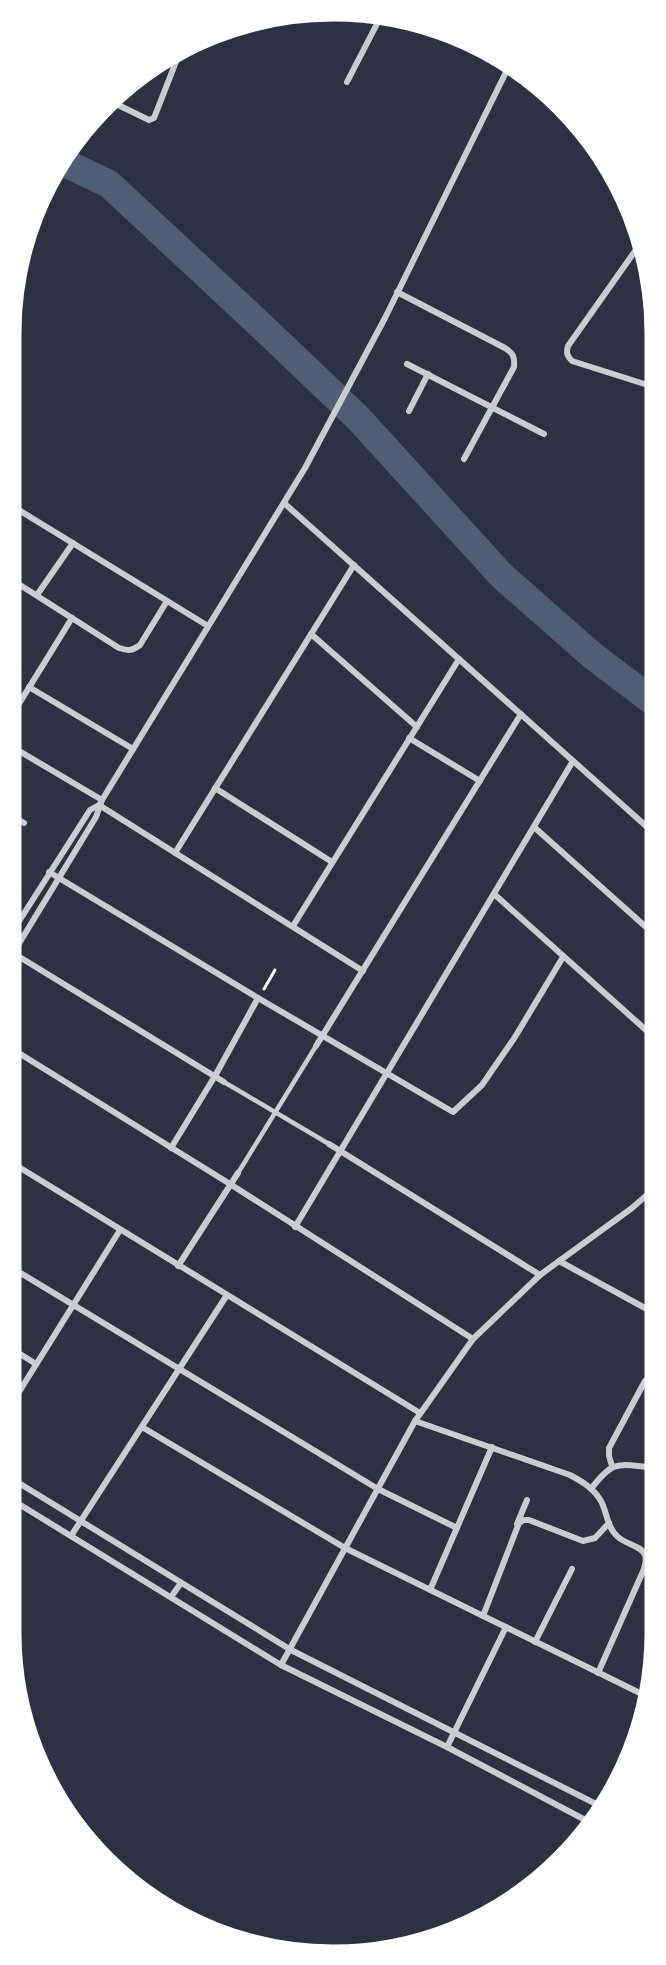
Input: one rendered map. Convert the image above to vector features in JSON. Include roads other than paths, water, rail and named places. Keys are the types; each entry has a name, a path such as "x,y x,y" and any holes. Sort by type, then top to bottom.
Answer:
{"street":[{"path":"347,82 378,23"},
{"path":"118,105 142,118 149,120 154,118 176,62"},
{"path":"20,942 96,817 100,803 305,468 385,318 506,72"},
{"path":"636,250 568,346 567,351 572,362 646,385"},
{"path":"397,292 512,352 515,360 514,367 464,459"},
{"path":"408,364 544,434"},
{"path":"410,411 428,374"},
{"path":"284,503 646,826"},
{"path":"20,511 208,626"},
{"path":"37,595 73,543"},
{"path":"175,853 354,565"},
{"path":"20,585 119,648 134,650 140,645 167,601"},
{"path":"20,702 72,618"},
{"path":"312,634 417,727"},
{"path":"292,926 459,659"},
{"path":"29,687 133,749"},
{"path":"316,1046 521,714"},
{"path":"409,738 480,781"},
{"path":"20,752 363,971"},
{"path":"295,1227 573,761"},
{"path":"216,788 332,862"},
{"path":"20,919 90,810 100,803"},
{"path":"20,821 24,823"},
{"path":"534,827 646,927"},
{"path":"49,872 453,1112 482,1085 515,1037 563,957"},
{"path":"494,894 646,1030"},
{"path":"20,958 224,1082"},
{"path":"171,1148 215,1076 258,998"},
{"path":"20,1054 473,1339"},
{"path":"329,1144 540,1275"},
{"path":"20,1168 420,1413"},
{"path":"178,1266 238,1173"},
{"path":"281,1665 415,1421 473,1339 540,1275 646,1196"},
{"path":"20,1390 120,1230"},
{"path":"559,1261 646,1309"},
{"path":"20,1273 378,1489 457,1528"},
{"path":"71,1536 227,1295"},
{"path":"20,1354 36,1364"},
{"path":"612,1466 609,1448 645,1381"},
{"path":"415,1421 570,1475 591,1489 601,1503 612,1531 618,1537 642,1550 646,1560 598,1673"},
{"path":"142,1427 345,1548 640,1693"},
{"path":"430,1590 492,1447"},
{"path":"591,1489 604,1472 612,1466 646,1467"},
{"path":"20,1484 291,1650 595,1804"},
{"path":"483,1616 527,1500"},
{"path":"20,1505 281,1665 447,1747 584,1820"},
{"path":"516,1527 524,1520 529,1520 583,1541 595,1538 609,1523"},
{"path":"535,1642 572,1569"},
{"path":"171,1598 181,1583"},
{"path":"447,1747 506,1627"}],"lane":[{"path":"238,1173 316,1046"},
{"path":"224,1082 329,1144"}],"waterway":[{"path":"69,165 109,184 358,418 502,576 593,656 646,696"}]}
